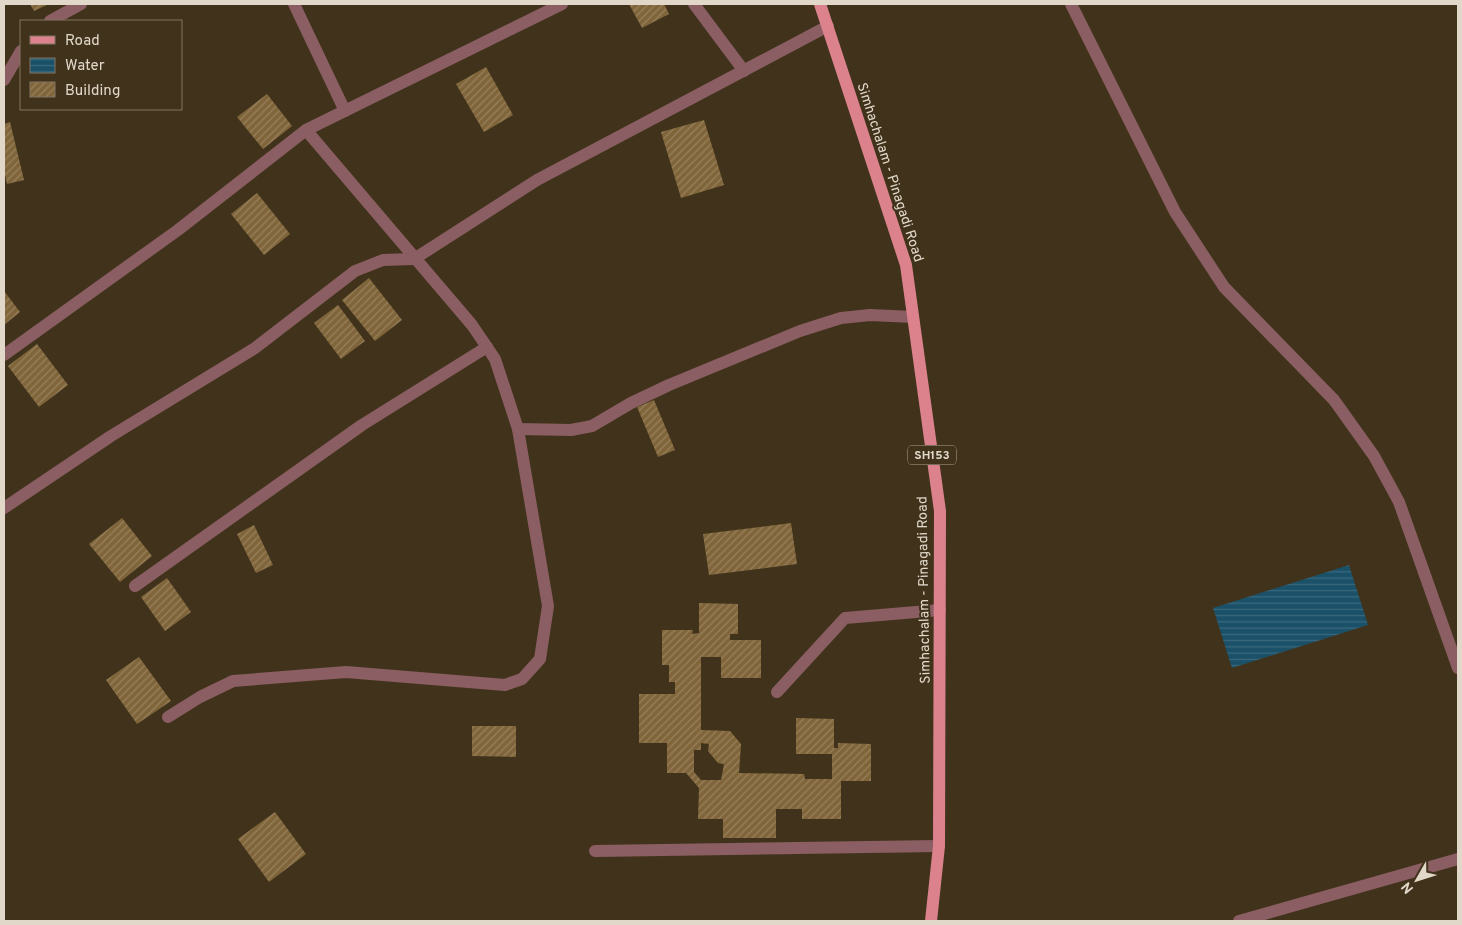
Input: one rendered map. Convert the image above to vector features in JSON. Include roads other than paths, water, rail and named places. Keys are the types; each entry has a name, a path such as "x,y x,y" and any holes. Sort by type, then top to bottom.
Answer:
{"main road":[{"name":"Simhachalam - Pinagadi Road","path":"820,4 906,265 940,511 940,846 931,921"}],"street":[{"path":"52,20 81,4"},
{"path":"294,4 345,111"},
{"path":"4,355 178,230 306,130 562,4"},
{"path":"694,4 744,71"},
{"path":"1071,4 1175,212 1224,287 1334,400 1374,456 1399,502 1458,668"},
{"path":"4,508 111,436 255,348 355,271 383,260 414,259 537,180 828,26"},
{"path":"4,80 20,53"},
{"path":"168,717 200,697 233,681 346,672 505,685 522,678 540,659 548,606 518,429 495,359 472,325 306,130"},
{"path":"518,429 571,430 592,426 631,403 669,385 800,332 841,318 870,315 913,317"},
{"path":"135,586 362,425 487,347"},
{"path":"777,692 845,618 940,610"},
{"path":"595,851 940,846"},
{"path":"1239,921 1458,859"}],"water":[{"path":"1349,565 1368,625 1232,668 1213,608"}]}
